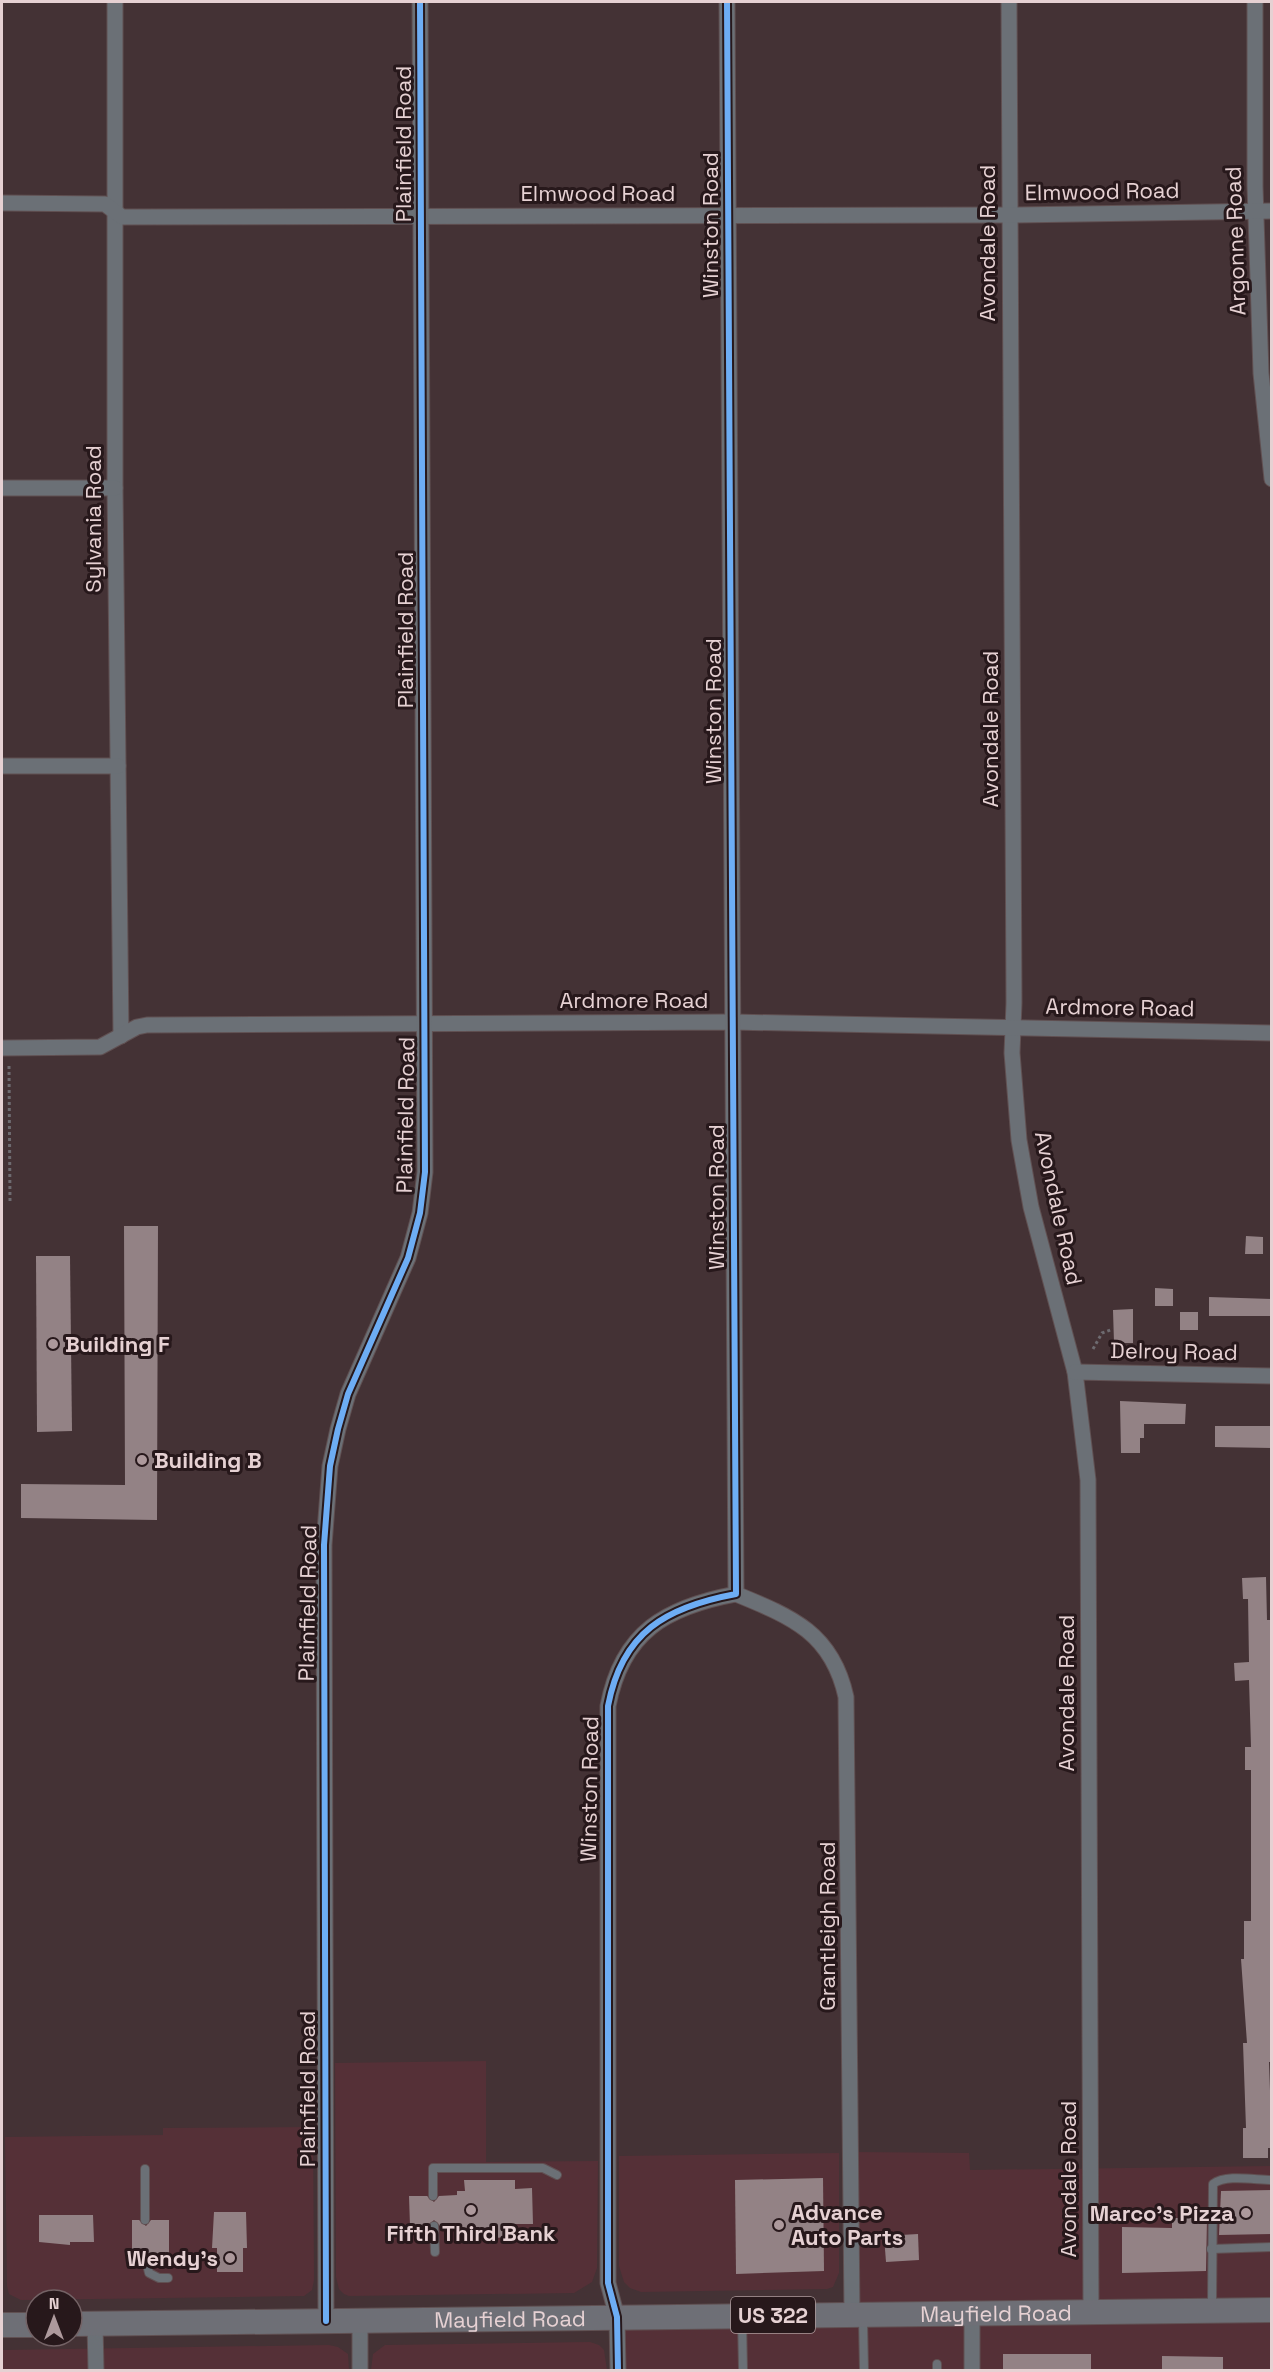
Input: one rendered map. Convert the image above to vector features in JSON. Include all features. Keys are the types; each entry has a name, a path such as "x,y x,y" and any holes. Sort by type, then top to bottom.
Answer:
{"main road":[{"name":"Mayfield Road","path":"84,2324 1272,2310"},
{"path":"2,2325 24,2325"}],"street":[{"name":"Sylvania Road","path":"115,2 115,488 121,1036"},
{"name":"Plainfield Road","path":"326,2321 324,1545 328,1489 336,1438 348,1394 408,1258 420,1214 425,1172 420,2"},
{"name":"Winston Road","path":"618,2370 617,2317 608,2283 608,1706 611,1688 624,1656 651,1626 683,1607 736,1594 727,2"},
{"name":"Avondale Road","path":"1009,2 1014,1085 1024,1172 1075,1372 1088,1480 1091,2313"},
{"name":"Argonne Road","path":"1255,2 1256,210 1261,373 1272,479"},
{"name":"Elmwood Road","path":"2,203 105,204 123,217 1009,215 1272,211"},
{"path":"2,488 115,488"},
{"path":"2,766 118,766"},
{"name":"Ardmore Road","path":"2,1048 98,1047 147,1025 733,1022 1272,1033"},
{"name":"Delroy Road","path":"1075,1372 1272,1376"},
{"name":"Grantleigh Road","path":"736,1594 796,1620 809,1630 829,1652 837,1667 846,1697 857,2314"},
{"path":"972,2313 972,2370"},
{"path":"360,2321 360,2370"},
{"path":"84,2324 96,2370"}],"lane":[{"path":"433,2196 433,2168 543,2168 557,2175"},
{"path":"145,2169 145,2220"},
{"path":"1213,2311 1211,2249 1213,2184 1218,2180 1226,2179 1272,2180"},
{"path":"434,2226 435,2252"},
{"path":"1211,2249 1272,2247"},
{"path":"146,2260 149,2273 159,2278 168,2278"},
{"path":"857,2314 864,2370"},
{"path":"741,2316 743,2370"}],"path":[{"path":"9,1066 10,1201"},
{"path":"1093,1349 1102,1333 1113,1329"}],"shaded area":[{"path":"486,2061 486,2162 598,2161 597,2268 592,2282 574,2293 349,2296 344,2294 339,2289 336,2277 335,2063"},
{"path":"313,2127 314,2280 312,2290 304,2296 84,2299 84,2288 24,2288 24,2300 21,2300 9,2294 5,2137 163,2135 163,2128"},
{"path":"851,2152 969,2153 970,2170 1271,2166 1271,2370 618,2370 617,2317 852,2314"},
{"path":"839,2153 839,2273 833,2287 827,2289 641,2292 630,2288 624,2282 619,2266 619,2156"},
{"path":"590,2342 599,2345 604,2350 607,2370 371,2370 373,2354 385,2345"},
{"path":"329,2345 338,2347 348,2354 349,2370 2,2370 2,2350"}],"building":[{"path":"124,1226 158,1226 157,1520 21,1518 21,1484 125,1485"},
{"path":"1246,1236 1263,1237 1263,1254 1245,1254"},
{"name":"Building F","path":"36,1256 70,1256 72,1431 37,1432"},
{"path":"1155,1288 1173,1289 1173,1306 1155,1306"},
{"path":"1209,1297 1272,1299 1272,1316 1209,1316"},
{"path":"1133,1309 1133,1343 1114,1343 1113,1310"},
{"path":"1180,1312 1198,1312 1198,1330 1180,1330"},
{"path":"1120,1401 1186,1404 1185,1424 1144,1424 1144,1438 1140,1438 1140,1453 1121,1453"},
{"path":"1215,1426 1272,1426 1272,1448 1215,1447"},
{"path":"1266,1577 1267,1620 1270,1620 1272,1700 1272,2062 1269,2062 1272,2148 1268,2148 1268,2158 1243,2158 1243,2128 1246,2128 1243,2043 1247,2043 1241,1959 1244,1959 1244,1921 1251,1921 1251,1770 1245,1770 1245,1747 1251,1747 1249,1680 1235,1681 1234,1663 1249,1662 1248,1599 1243,1599 1242,1578"},
{"path":"823,2178 824,2271 736,2274 735,2180"},
{"name":"Fifth Third Bank","path":"464,2180 515,2180 515,2189 532,2188 533,2224 515,2224 516,2237 490,2238 464,2238 464,2231 457,2231 457,2225 440,2226 434,2220 428,2226 410,2226 409,2196 427,2196 434,2202 439,2196 457,2195 457,2191 465,2191"},
{"name":"Marco's Pizza","path":"1272,2190 1272,2234 1219,2235 1221,2191"},
{"path":"214,2212 246,2212 247,2248 243,2248 243,2272 217,2272 217,2248 212,2248"},
{"path":"39,2215 93,2215 94,2242 70,2242 70,2245 39,2242"},
{"path":"1172,2218 1207,2218 1206,2271 1122,2273 1122,2227 1172,2228"},
{"path":"132,2220 139,2220 146,2226 151,2220 169,2220 169,2260 152,2260 145,2254 140,2260 132,2260"},
{"path":"918,2234 919,2260 886,2262 884,2236"},
{"path":"1003,2354 1091,2354 1091,2370 1003,2370"},
{"path":"1162,2356 1223,2357 1223,2370 1162,2370"}],"cycle path":[{"path":"326,2321 324,1545 330,1466 348,1394 408,1258 420,1213 425,1172 420,2"},
{"path":"618,2370 617,2317 608,2283 608,1706 624,1659 636,1641 651,1627 688,1607 736,1594 727,2"}],"place":[{"name":"Building F","path":"53,1344"},
{"name":"Building B","path":"142,1460"},
{"name":"Fifth Third Bank","path":"471,2210"},
{"name":"Marco's Pizza","path":"1246,2213"},
{"name":"Advance Auto Parts","path":"779,2225"},
{"name":"Wendy's","path":"230,2258"}]}
